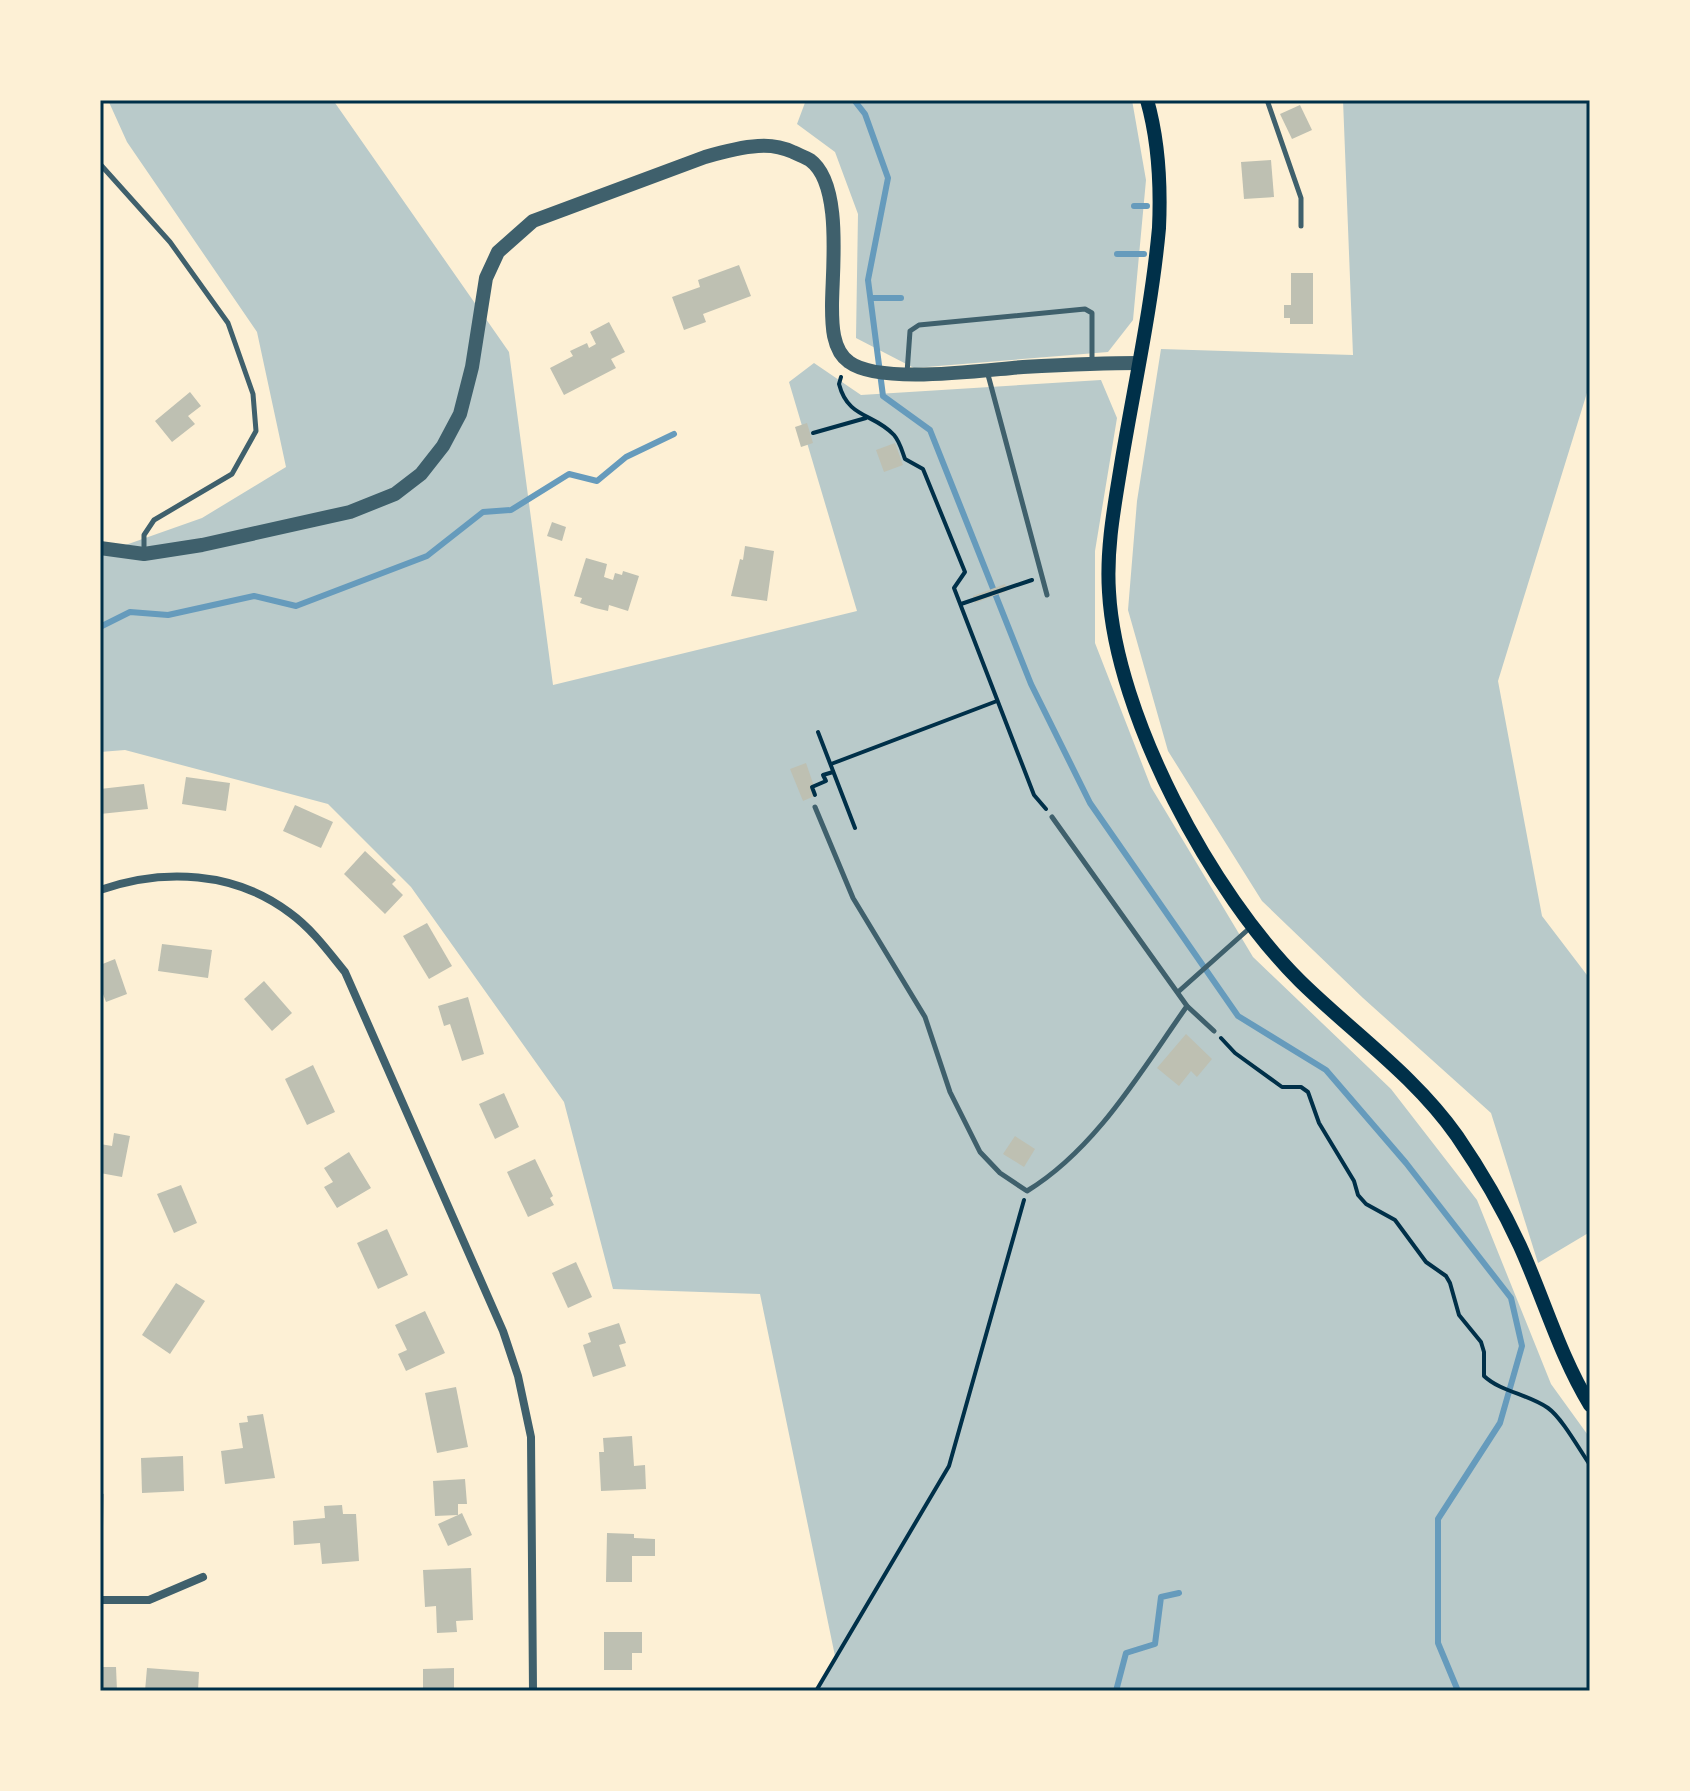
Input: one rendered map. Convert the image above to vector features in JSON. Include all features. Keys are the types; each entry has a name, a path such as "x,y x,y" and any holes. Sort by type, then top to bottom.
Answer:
{"main road":[{"path":"1147,100 1158,148 1160,202 1156,257 1108,558 1116,647 1137,717 1156,761 1203,850 1223,885 1253,926 1300,981 1430,1101 1455,1134 1501,1208 1567,1360 1590,1405"}],"street":[{"path":"100,548 144,554 202,545 350,512 395,494 421,474 436,456 460,414 472,367 486,278 498,252 533,221 705,157 760,145 783,147 810,160 828,191 832,213 834,333 836,345 854,364 901,374 1138,363"},
{"path":"100,890 124,882 184,875 213,879 249,890 289,912 317,937 345,972 503,1331 518,1376 531,1437 533,1691"},
{"path":"100,1600 149,1600 203,1577"}],"lane":[{"path":"1267,100 1301,198 1301,226"},
{"path":"100,164 170,242 228,323 253,394 256,431 232,474 154,520 144,535 144,554"},
{"path":"901,374 910,331 919,325 1085,309 1092,313 1092,363"},
{"path":"986,370 1047,595"},
{"path":"815,807 853,898 925,1017 950,1092 980,1152 1000,1173 1027,1191 1054,1174 1117,1105 1187,1006"},
{"path":"1052,817 1187,1006 1214,1031"},
{"path":"1178,992 1253,926"}],"path":[{"path":"854,364 839,384 841,393 846,403 886,428 898,441 905,459 923,469 965,572 954,588 1034,795 1052,817"},
{"path":"813,433 866,418"},
{"path":"960,604 1017,584"},
{"path":"831,764 997,701"},
{"path":"818,732 855,828"},
{"path":"812,787 826,781 823,775 833,772"},
{"path":"1214,1031 1235,1053 1282,1087 1301,1087 1308,1092 1319,1123 1354,1181 1358,1195 1366,1204 1395,1220 1426,1262 1446,1276 1459,1315 1481,1342 1484,1376 1551,1410 1590,1465"},
{"path":"816,1691 949,1466 1027,1191"}],"shaded area":[{"path":"108,100 333,100 509,352 553,685 857,611 789,382 814,363 861,395 1101,380 1117,418 1095,551 1095,643 1151,787 1253,957 1391,1089 1477,1200 1551,1384 1590,1438 1590,1691 815,1691 835,1656 760,1294 613,1289 564,1102 411,887 328,804 125,750 100,752 100,554 202,518 286,467 257,332 127,142"},
{"path":"806,100 1132,100 1146,180 1133,320 1108,352 914,368 856,338 858,214 835,152 797,124"},
{"path":"1343,100 1590,100 1590,383 1498,681 1542,916 1590,979 1590,1232 1538,1263 1491,1113 1363,998 1262,901 1168,751 1128,610 1137,501 1161,349 1353,355"}],"building":[{"path":"1300,105 1312,130 1292,139 1280,114"},
{"path":"1271,160 1274,197 1244,199 1241,162"},
{"path":"739,265 751,296 703,314 706,322 684,330 672,297 700,287 698,280"},
{"path":"1291,273 1313,273 1313,324 1290,324 1290,318 1284,318 1284,305 1291,305"},
{"path":"609,322 625,352 611,359 616,368 564,395 550,368 573,356 570,351 587,343 589,348 596,344 590,332"},
{"path":"190,392 201,406 188,416 195,424 172,442 155,421"},
{"path":"807,423 813,443 801,447 795,427"},
{"path":"895,443 903,465 884,472 876,450"},
{"path":"552,522 566,527 562,541 547,536"},
{"path":"745,546 774,551 767,601 731,596"},
{"path":"586,558 607,564 604,577 613,580 615,573 622,575 623,571 639,576 628,611 609,605 608,611 595,608 580,603 582,598 574,596"},
{"path":"1005,584 1007,591 975,603 973,596"},
{"path":"806,763 817,795 803,801 790,769"},
{"path":"186,777 230,783 226,811 182,804"},
{"path":"144,784 148,809 100,814 100,789"},
{"path":"295,805 333,822 321,848 283,831"},
{"path":"365,851 396,880 392,884 403,895 385,914 344,874"},
{"path":"427,923 452,966 429,979 403,936"},
{"path":"162,944 212,950 208,978 158,971"},
{"path":"115,959 127,994 106,1002 103,994 100,995 100,965"},
{"path":"264,981 292,1013 272,1031 244,999"},
{"path":"468,997 484,1054 462,1061 450,1024 444,1026 438,1006"},
{"path":"1186,1034 1212,1059 1197,1077 1191,1071 1179,1086 1157,1068"},
{"path":"313,1065 335,1112 307,1125 285,1079"},
{"path":"504,1093 519,1127 495,1139 479,1104"},
{"path":"114,1133 130,1136 122,1177 100,1173 100,1144 112,1146"},
{"path":"1015,1136 1035,1149 1024,1167 1003,1154"},
{"path":"349,1152 371,1188 337,1208 324,1187 333,1182 324,1168"},
{"path":"535,1159 553,1196 550,1198 554,1205 528,1217 507,1172"},
{"path":"181,1185 197,1223 174,1233 157,1194"},
{"path":"387,1229 408,1275 378,1289 357,1243"},
{"path":"576,1262 592,1297 568,1308 552,1273"},
{"path":"176,1283 205,1301 170,1354 142,1335"},
{"path":"425,1311 445,1353 406,1371 398,1354 407,1350 395,1325"},
{"path":"619,1323 626,1343 619,1345 626,1366 593,1377 583,1345 591,1342 588,1333"},
{"path":"456,1387 468,1447 437,1453 425,1393"},
{"path":"263,1414 275,1478 225,1484 221,1451 243,1448 239,1423 248,1422 247,1416"},
{"path":"632,1436 634,1466 645,1465 646,1489 601,1491 599,1452 604,1452 603,1438"},
{"path":"183,1456 184,1491 142,1493 141,1458"},
{"path":"465,1479 467,1504 458,1504 458,1515 435,1516 433,1481"},
{"path":"100,1493 104,1494 103,1527 100,1527"},
{"path":"342,1505 343,1514 356,1514 359,1561 322,1564 320,1543 294,1545 293,1521 325,1518 324,1506"},
{"path":"462,1513 472,1535 448,1546 438,1524"},
{"path":"607,1533 655,1539 655,1556 632,1556 632,1582 606,1582"},
{"path":"471,1568 473,1620 456,1621 457,1632 437,1633 436,1606 425,1607 423,1570"},
{"path":"604,1632 642,1632 642,1653 632,1653 632,1670 604,1670"},
{"path":"100,1667 116,1667 117,1691 100,1691"},
{"path":"147,1668 199,1672 198,1691 145,1691"},
{"path":"454,1668 454,1691 423,1691 423,1669"}],"waterway":[{"path":"854,100 865,114 888,178 868,280 883,396 930,430 1031,684 1090,803 1238,1016 1326,1070 1406,1163 1511,1298 1522,1346 1500,1423 1438,1519 1438,1643 1458,1691"},
{"path":"1134,206 1147,206"},
{"path":"1117,254 1144,254"},
{"path":"871,298 901,298"},
{"path":"100,627 130,612 168,615 254,596 296,606 427,556 483,512 511,510 569,474 597,481 626,457 674,434"},
{"path":"1116,1691 1126,1653 1155,1644 1161,1597 1179,1593"}]}
